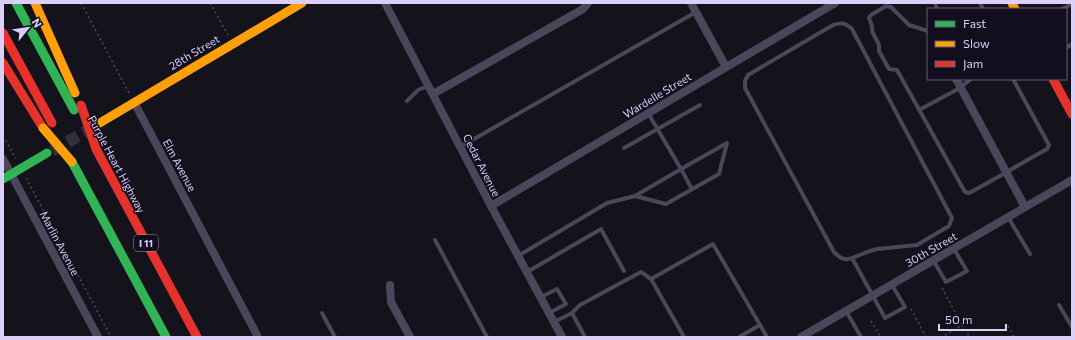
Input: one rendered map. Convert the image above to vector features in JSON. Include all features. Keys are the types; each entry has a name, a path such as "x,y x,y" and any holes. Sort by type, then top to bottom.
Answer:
{"main road":[{"name":"Purple Heart Highway","path":"16,3 77,107 96,149 197,337"},
{"path":"35,3 77,107"},
{"name":"28th Street","path":"98,124 302,3"},
{"name":"I 11","path":"3,33 166,337"},
{"path":"3,63 43,128 72,162"},
{"path":"1054,80 1072,114"},
{"path":"7,177 48,154"}],"street":[{"name":"Cedar Avenue","path":"385,3 491,206 562,337"},
{"path":"433,94 583,9 588,3"},
{"path":"691,3 726,67"},
{"name":"Wardelle Street","path":"491,206 835,3"},
{"path":"956,80 1026,207"},
{"name":"Elm Avenue","path":"134,102 258,337"},
{"name":"Marlin Avenue","path":"3,159 7,177 98,337"},
{"name":"30th Street","path":"801,337 1072,180"},
{"path":"390,285 391,302 410,337"}],"lane":[{"path":"927,31 909,25 891,7 886,6 869,18 872,31 880,45 879,51 889,69 897,70 965,192 969,193 1007,173 1017,165 1047,150 1049,145 1014,80"},
{"path":"460,147 696,12"},
{"path":"840,23 847,25 852,29 952,218 949,226 917,245 877,249 852,258 847,260 840,258 834,252 745,88 745,81 748,75 833,25 840,23"},
{"path":"919,110 960,88 970,80"},
{"path":"407,101 418,90 429,85"},
{"path":"624,148 700,105"},
{"path":"648,113 692,189"},
{"path":"518,256 607,203 634,196 727,143 718,174 666,204 634,196"},
{"path":"1008,217 1030,254"},
{"path":"527,272 601,229 624,271"},
{"path":"435,240 487,337"},
{"path":"651,279 713,244 767,337"},
{"path":"933,260 946,282 967,271 954,248"},
{"path":"852,258 886,318 905,307 892,284"},
{"path":"554,322 572,313 580,305 641,272 651,279 684,337"},
{"path":"541,298 557,289 566,304 549,313"},
{"path":"1059,305 1072,327"},
{"path":"846,311 861,337"},
{"path":"322,313 335,337"},
{"path":"572,313 586,337"},
{"path":"739,337 760,324"}],"path":[{"path":"82,3 134,102"},
{"path":"210,3 233,43"},
{"path":"3,136 111,337"},
{"path":"941,285 970,337"},
{"path":"907,304 926,337"},
{"path":"871,321 881,337"},
{"path":"942,337 962,325"},
{"path":"1008,326 1014,337"}],"tunnel":[{"path":"52,151 97,125"}],"traffic: fast":[{"path":"16,3 74,110"},
{"path":"3,179 47,153"},
{"path":"72,162 166,337"}],"traffic: slow":[{"path":"35,3 75,93"},
{"path":"98,124 302,3"},
{"path":"1012,3 1014,8"},
{"path":"43,128 72,162"}],"traffic: jam":[{"path":"3,33 52,123"},
{"path":"3,63 43,128"},
{"path":"1054,80 1072,114"},
{"path":"81,105 96,149"},
{"path":"96,149 197,337"}]}
